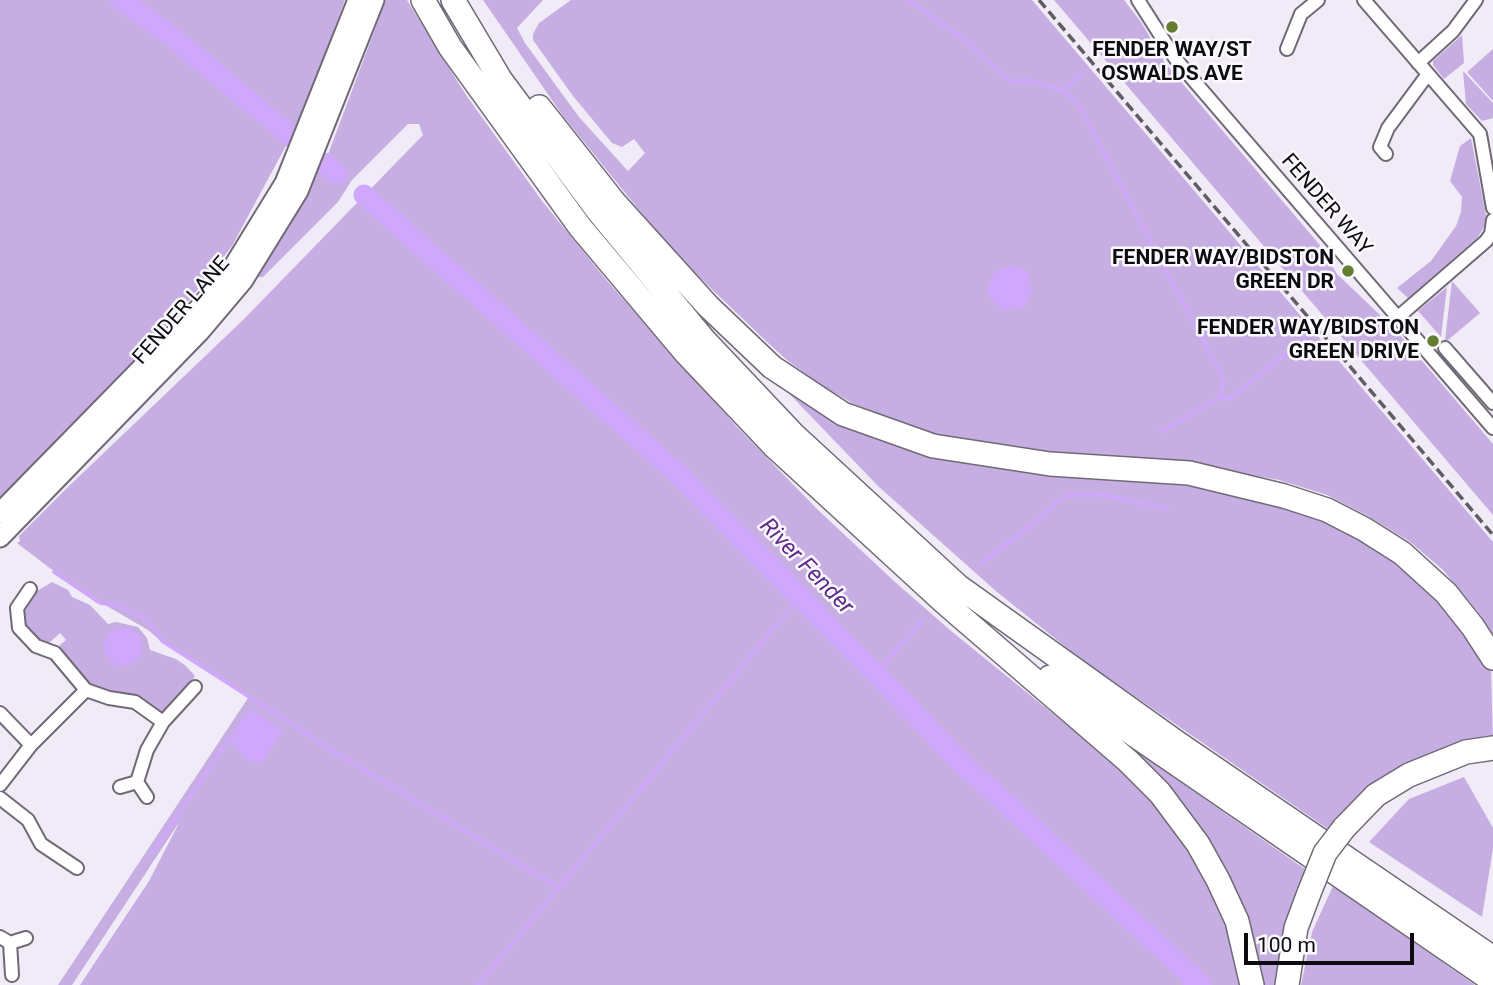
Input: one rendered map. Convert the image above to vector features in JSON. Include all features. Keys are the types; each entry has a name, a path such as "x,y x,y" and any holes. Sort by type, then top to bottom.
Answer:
{"highway":[{"path":"423,0 450,47 580,227 685,352 775,447 945,603 1128,761 1160,793 1198,844 1218,880 1237,921 1252,985"},
{"path":"454,0 614,202 708,306 772,367 843,414 933,446 1050,464 1189,472 1327,510 1402,553 1451,598 1493,658"},
{"path":"454,0 500,79 598,211 705,341 793,435 958,586 1179,744 1493,958"},
{"path":"945,603 1178,767 1493,981"},
{"path":"1287,985 1296,929 1309,893 1325,853 1344,828 1376,795 1409,775 1466,752 1493,748"}],"main road":[{"name":"FENDER LANE","path":"0,513 189,320 229,274 285,183 358,0"},
{"name":"FENDER LANE","path":"0,537 199,332 243,280 298,191 373,0"}],"street":[{"name":"FENDER WAY","path":"1138,0 1175,58 1493,428"},
{"path":"1287,49 1301,14 1318,0"},
{"path":"1364,0 1480,134 1493,208"},
{"path":"1418,63 1453,31 1472,2"},
{"path":"1386,154 1381,147 1388,128 1428,74"},
{"path":"1397,318 1486,242 1491,234 1493,220"},
{"path":"1445,348 1493,403"},
{"path":"1461,392 1474,382"},
{"path":"30,589 17,608 19,628 36,646 55,653 86,690 109,698 135,702 163,722"},
{"path":"147,797 138,782 147,750 163,722 195,687"},
{"path":"0,785 31,745 86,690"},
{"path":"0,713 31,745"},
{"path":"120,787 138,782"},
{"path":"0,798 27,820 41,844 77,868"},
{"path":"12,975 5,940 26,938"}],"shaded area":[{"path":"0,0 115,0 179,49 288,142 232,246 192,297 138,357 0,498"},
{"path":"131,0 345,0 294,135"},
{"path":"386,0 407,0 466,95 542,201 609,283 737,427 819,511 894,581 951,631 1109,759 1148,798 1176,833 1201,873 1228,933 1241,985 1200,985 1190,976 1035,827 966,767 902,697 722,512 504,313 367,195 363,199 621,425 713,512 907,707 965,770 1099,890 1198,985 80,985 149,881 180,821 72,985 58,985 248,698 148,630 76,588 17,543 20,541 19,536 244,319 423,135 419,124 408,124 352,180 338,202 263,277 254,277 315,169 321,173"},
{"path":"483,0 543,0 517,28 579,117 628,171 645,153 634,139 622,147 612,143 573,96 533,40 539,23 571,0 1032,0 1493,542 1493,635 1478,612 1443,570 1409,541 1327,495 1279,480 1207,467 1023,451 923,432 852,403 822,386 788,361 673,252 563,116"},
{"path":"1054,0 1124,0 1141,22 1165,63 1319,244 1337,274 1379,314 1390,331 1400,335 1493,444 1493,515"},
{"path":"1462,35 1464,63 1444,79 1433,61"},
{"path":"1493,49 1493,101 1467,72"},
{"path":"1463,71 1493,103 1493,118 1482,121 1466,104"},
{"path":"1471,138 1486,215 1484,227 1478,237 1408,298 1397,288 1431,261 1456,226 1462,197 1450,181 1460,146"},
{"path":"1012,265 1028,272 1032,290 1024,307 1004,311 992,300 987,290 994,272"},
{"path":"1452,281 1480,313 1445,340"},
{"path":"1447,287 1441,337 1418,311"},
{"path":"774,378 1033,471 1202,486 1292,505 1339,525 1424,581 1491,668 1493,743 1470,746 1334,833 1082,660 997,592 879,487"},
{"path":"52,582 68,590 72,597 90,605 108,624 116,622 138,627 147,638 150,650 176,659 186,666 195,676 177,702 162,712 97,690 60,652 60,645 66,640 60,633 50,642 37,642 31,637 23,620 24,606 32,594"},
{"path":"123,628 136,634 142,647 136,660 123,666 110,660 104,647 110,634"},
{"path":"253,710 283,731 262,763 247,760 229,739 243,717"},
{"path":"1116,737 1309,872 1279,985 1260,985 1232,893"},
{"path":"1464,777 1493,828 1493,848 1482,917 1369,842 1409,799"},
{"path":"1333,886 1475,985 1301,985 1312,932"}],"waterway":[{"name":"River Fender","path":"121,0 170,35 293,138"},
{"path":"908,0 964,39 1010,81 1028,80 1063,90 1077,102 1223,378 1221,397 1230,399 1307,336"},
{"path":"1063,90 1080,74"},
{"name":"River Fender","path":"324,163 336,174"},
{"name":"River Fender","path":"364,195 675,471 969,771 1201,985"},
{"path":"1160,432 1221,397"},
{"path":"980,564 1028,528 1064,496 1104,495 1168,509"},
{"path":"54,572 100,603 120,606 146,619 162,641 335,752 559,888"},
{"path":"478,985 798,599"},
{"path":"876,674 921,622"},
{"path":"152,853 229,739"},
{"path":"1184,985 1190,976"}],"railway":[{"path":"1039,0 1493,535"}],"place":[{"name":"FENDER WAY/ST OSWALDS AVE","path":"1172,27"},
{"name":"FENDER WAY/BIDSTON GREEN DR","path":"1348,271"},
{"name":"FENDER WAY/BIDSTON GREEN DRIVE","path":"1433,341"}]}
